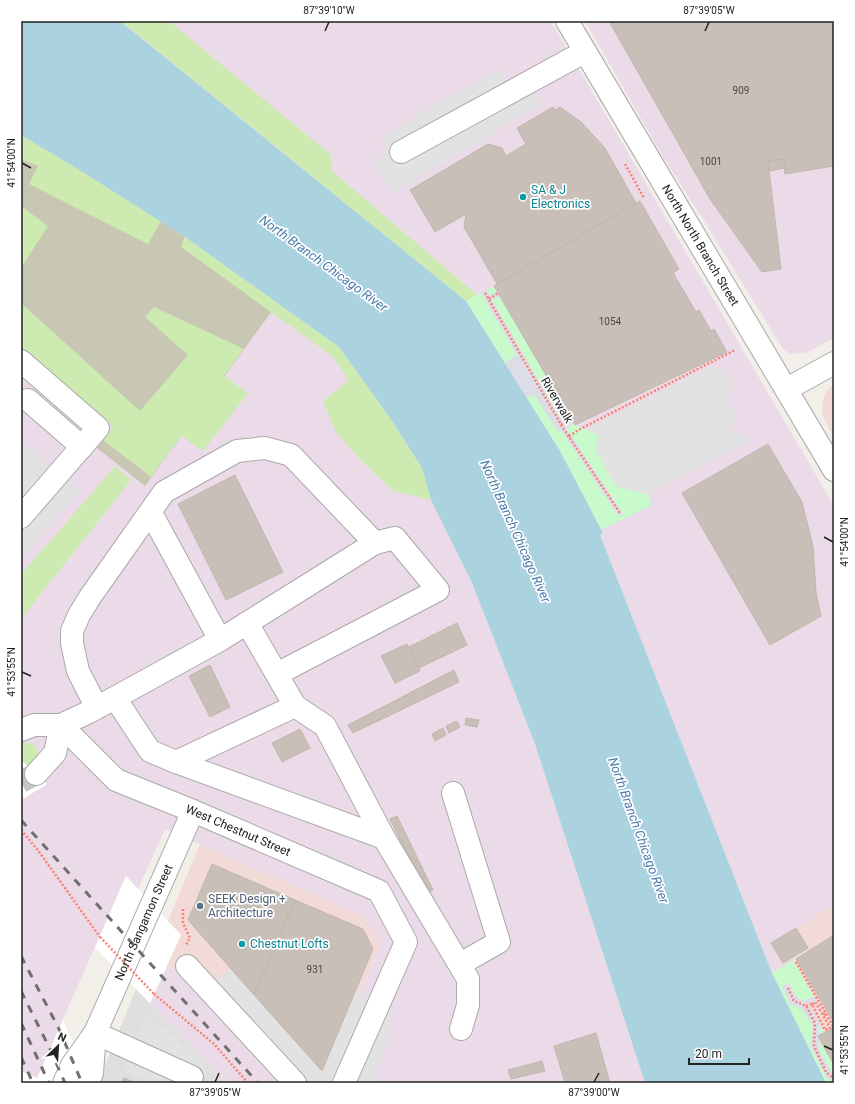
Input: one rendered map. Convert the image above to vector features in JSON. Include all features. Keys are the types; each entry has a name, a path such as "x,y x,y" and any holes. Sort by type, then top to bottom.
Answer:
{"street":[{"name":"North North Branch Street","path":"567,21 584,52 787,389 834,470"},
{"path":"401,152 584,52"},
{"path":"21,361 98,428 21,517"},
{"path":"787,389 834,363"},
{"path":"25,407 77,453"},
{"path":"375,543 290,455 265,448 237,451 164,492 151,513 90,597 79,615 72,631 72,643 78,671 150,751 176,762 384,838"},
{"path":"151,513 220,640"},
{"path":"21,730 34,725 61,725 106,703 220,640 375,543 395,538 438,590 277,674"},
{"path":"247,623 295,706 325,726 384,838 468,979 468,1005 461,1029"},
{"path":"176,762 295,706"},
{"path":"36,774 54,753 61,725"},
{"name":"West Chestnut Street","path":"61,725 116,780 193,811 378,891 406,942 344,1083"},
{"path":"453,793 499,942 460,964"},
{"name":"North Sangamon Street","path":"64,1083 72,1065 95,1033 193,811"},
{"path":"187,966 295,1083"},
{"path":"95,1033 192,1077"},
{"name":"North Sangamon Street","path":"88,1083 92,1073 95,1033"}],"path":[{"name":"Riverwalk","path":"485,293 561,425 620,513"},
{"path":"488,299 498,293"},
{"path":"569,436 735,350"},
{"path":"561,425 572,418"},
{"path":"21,830 37,849 100,937 154,994 214,1044 248,1083"},
{"path":"183,909 183,923 190,938 186,945 187,966"},
{"path":"796,962 830,1028 825,1030 812,1004"},
{"path":"788,988 794,1001 806,1006 816,1023 814,1046 826,1072 834,1079"},
{"path":"806,1006 815,1002 834,1026"}],"shaded area":[{"path":"120,21 551,21 834,506 834,905 796,928 809,950 772,973 600,535 603,533 560,451 466,301"},
{"path":"585,21 834,21 834,338 806,353 789,353 783,349 703,219 664,159"},
{"path":"499,69 513,91 530,81 542,104 393,193 374,161 388,152 380,137"},
{"path":"21,135 185,237 339,347 422,468 431,500 472,583 535,744 645,1083 319,1083 382,944 365,917 165,829 138,889 126,876 37,1078 21,1071"},
{"path":"21,135 78,169 185,237 181,247 272,311 145,486 97,448 113,426 21,347"},
{"path":"486,290 490,295 497,292 500,296 492,300 561,419 570,414 574,423 566,428 623,514 619,517 561,430 558,432 534,394 527,398 505,363 517,355 481,293"},
{"path":"711,366 734,379 727,406 737,409 731,430 754,439 648,495 615,486 596,450 599,435 587,430"},
{"path":"834,384 834,437 822,413 822,404 824,396 829,388"},
{"path":"21,441 80,490 21,559"},
{"path":"200,844 365,917 382,944 319,1083 278,1083 168,963 181,935 168,921"},
{"path":"834,905 834,1083 826,1083 772,973 808,948 796,928"},
{"path":"168,963 278,1083 227,1083 150,1003"},
{"path":"187,966 215,982 230,968 322,1071 357,989 393,1005 386,1046 373,1083 278,1083 179,975"},
{"path":"789,983 796,996 804,1001 814,996 818,1003 811,1007 819,1022 819,1049 831,1072 834,1074 834,1083 826,1077 810,1045 813,1027 802,1009 790,1004 782,986"},
{"path":"136,989 164,1018 227,1083 98,1083"},
{"path":"148,1014 208,1069 202,1083 151,1083 124,1071"}],"green space":[{"path":"121,21 169,21 331,155 332,171 477,295 466,301"},
{"path":"21,135 161,221 148,244 29,184 38,166 21,159"},
{"path":"21,206 48,226 21,268"},
{"path":"185,237 339,347 390,418 422,468 431,500 394,491 360,460 336,432 323,401 349,380 332,356 181,247"},
{"path":"494,286 575,425 599,435 615,486 648,495 652,505 601,530 560,451 466,301"},
{"path":"21,303 140,411 188,355 145,317 154,307 244,349 224,376 248,393 203,451 181,436 151,477 103,440 113,426 21,347"},
{"path":"115,466 131,480 21,619 21,575"},
{"path":"24,742 35,745 37,752 37,758 31,769 21,760 21,743"},
{"path":"793,960 818,1003 811,1007 824,1033 818,1037 834,1065 834,1083 826,1083 772,973"}],"water":[{"name":"North Branch Chicago River","path":"21,21 120,21 466,301 560,451 603,533 600,535 772,973 826,1083 645,1083 535,744 472,583 431,500 422,468 390,418 339,347 185,237 78,169 21,135"}],"pier":[{"path":"21,760 47,784 21,800"},
{"path":"126,876 181,935 150,1003 95,948"},
{"path":"63,1020 91,1083 21,1083 21,1071 37,1078"}],"building":[{"path":"609,21 834,21 834,166 785,174 784,159 768,161 781,269 762,272 710,199"},
{"name":"SA & J Electronics","path":"553,107 555,110 560,107 581,122 605,148 636,203 497,284 464,227 466,214 435,232 410,190 488,144 502,148 506,156 526,144 517,128"},
{"path":"784,159 785,168 769,171 768,161"},
{"path":"640,201 679,269 673,273 696,312 699,310 711,331 714,329 727,352 575,425 494,286"},
{"path":"768,444 802,502 813,546 816,592 821,616 770,645 682,493"},
{"path":"235,475 283,572 226,600 178,504"},
{"path":"457,623 467,645 419,668 409,647"},
{"path":"407,644 420,671 395,683 381,656"},
{"path":"210,665 230,707 210,717 189,676"},
{"path":"454,670 459,682 353,733 348,725"},
{"path":"466,718 479,720 477,727 465,725"},
{"path":"457,721 460,727 449,733 446,726"},
{"path":"443,728 446,735 435,741 432,734"},
{"path":"300,729 310,748 282,762 272,743"},
{"path":"397,816 433,890 426,894 390,819"},
{"name":"Chestnut Lofts","path":"212,864 295,900 254,995 188,920"},
{"path":"295,900 363,929 373,949 322,1071 254,995"},
{"path":"796,928 808,948 783,963 771,943"},
{"path":"834,935 834,1023 796,959"},
{"path":"834,1028 834,1065 818,1036"},
{"path":"596,1033 610,1083 565,1083 554,1046"},
{"path":"542,1061 545,1071 511,1079 508,1070"},
{"path":"124,1078 136,1083 121,1083"}],"tunnel":[{"path":"21,782 36,774"}],"railway":[{"path":"21,820 258,1083"},
{"path":"21,956 59,1029 82,1083"},
{"path":"21,991 65,1083"},
{"path":"21,1023 49,1083"},
{"path":"21,1057 33,1083"}],"place":[{"name":"SA & J Electronics","path":"523,197"},
{"name":"SEEK Design + Architecture","path":"200,906"},
{"name":"Chestnut Lofts","path":"242,944"}]}
